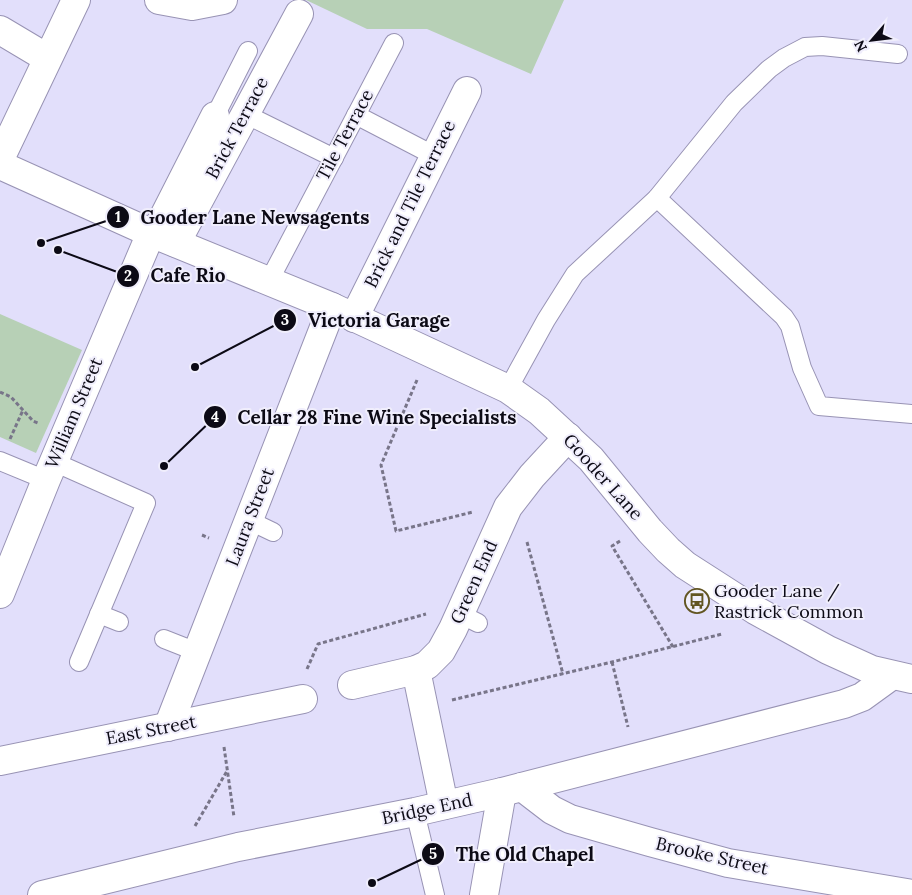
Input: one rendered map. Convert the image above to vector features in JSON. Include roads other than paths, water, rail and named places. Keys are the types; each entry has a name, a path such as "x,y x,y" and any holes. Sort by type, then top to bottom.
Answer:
{"street":[{"path":"0,159 76,0"},
{"path":"159,0 192,6 223,0"},
{"name":"Brick Terrace","path":"161,237 245,114 299,14"},
{"path":"0,30 47,58"},
{"name":"Brick and Tile Terrace","path":"343,312 434,156 466,91"},
{"path":"161,237 215,116"},
{"name":"Gooder Lane","path":"0,165 161,237 343,312 508,389 539,411 592,459 650,531 685,565 755,610 812,641 872,670 902,677"},
{"name":"William Street","path":"0,594 65,435 161,237"},
{"name":"Laura Street","path":"168,727 248,520 343,312"},
{"name":"Green End","path":"352,685 416,670 427,665 441,651 468,613 508,507 532,476 568,437"},
{"path":"416,670 444,805"},
{"name":"Bridge End","path":"42,895 238,847 415,812 512,790 862,697 902,677"},
{"name":"East Street","path":"0,761 298,700"},
{"path":"484,895 512,790"},
{"name":"Brooke Street","path":"512,790 570,819 728,863 912,894"}],"lane":[{"name":"Tile Terrace","path":"269,281 394,43"},
{"path":"508,389 546,320 575,274 657,198 734,103 769,69 784,58 805,47 822,46 898,54"},
{"path":"215,116 248,51"},
{"path":"245,114 334,158"},
{"path":"356,115 434,156"},
{"path":"657,198 784,317 790,326 802,368 819,406 912,414"},
{"path":"0,461 50,471 146,503 79,662"},
{"path":"248,520 273,532"},
{"path":"99,614 120,622"},
{"path":"164,639 197,652"},
{"path":"415,812 435,895"}],"place":[{"name":"Gooder Lane Newsagents","path":"41,243"},
{"name":"Cafe Rio","path":"58,250"},
{"name":"Victoria Garage","path":"195,367"},
{"name":"Cellar 28 Fine Wine Specialists","path":"164,466"},
{"name":"Gooder Lane / Rastrick Common","path":"697,601"},
{"name":"The Old Chapel","path":"372,883"}]}
